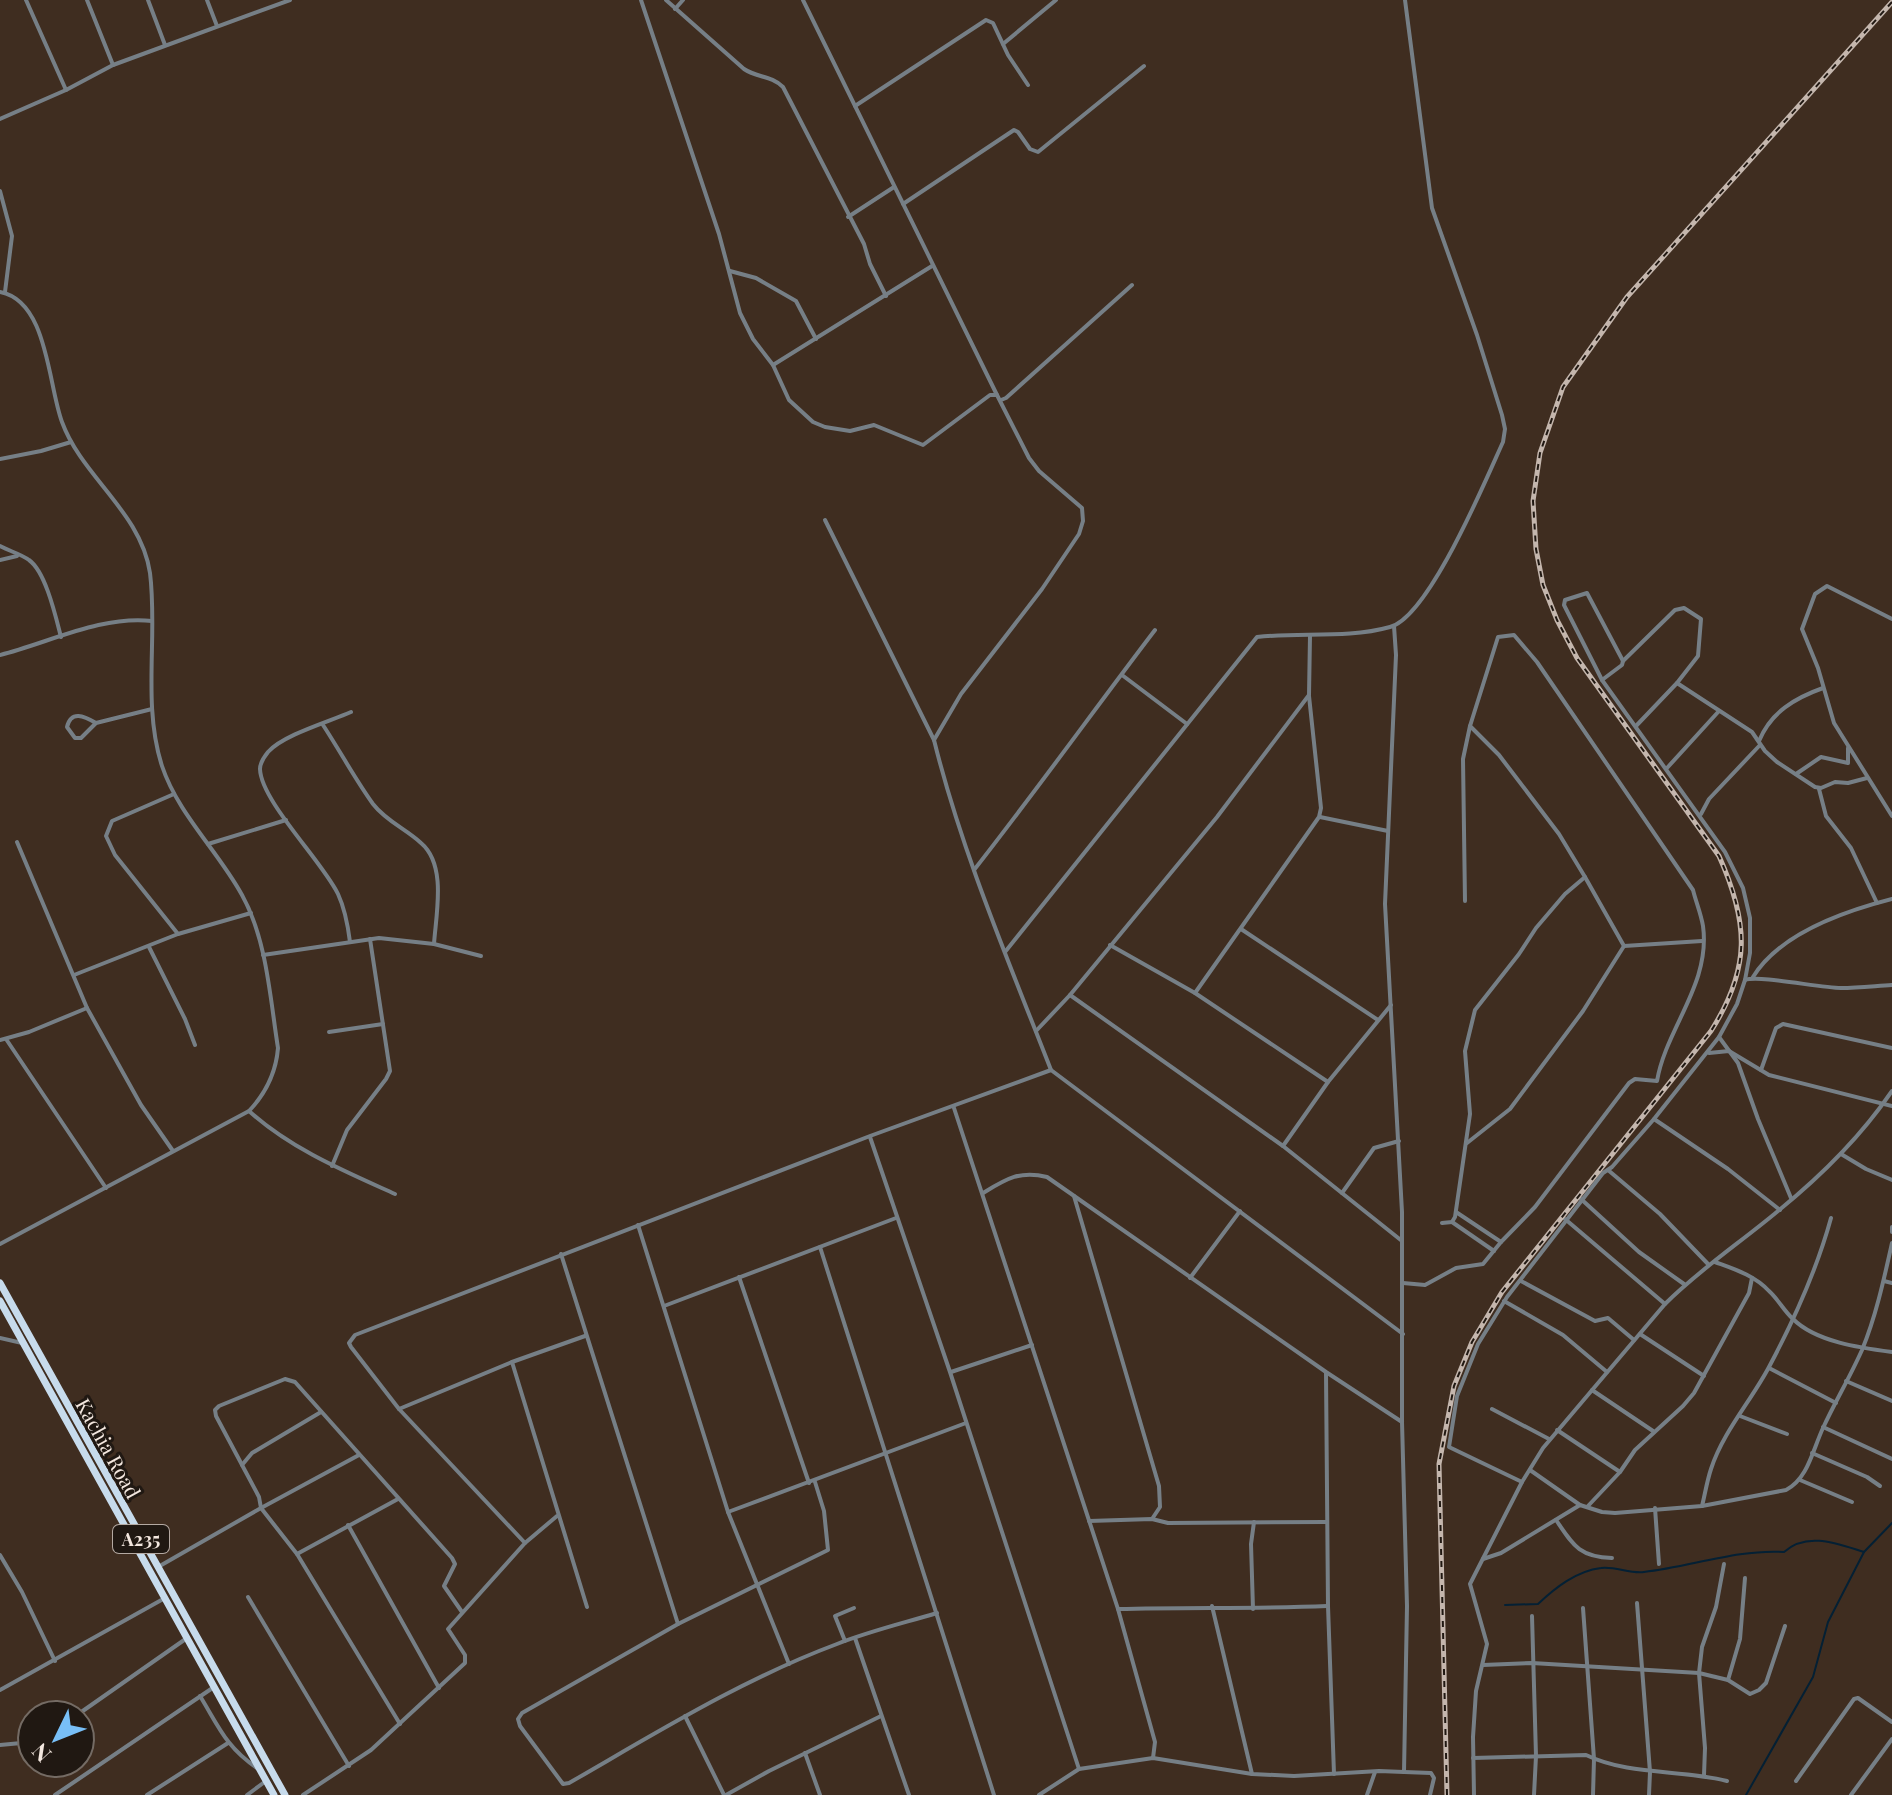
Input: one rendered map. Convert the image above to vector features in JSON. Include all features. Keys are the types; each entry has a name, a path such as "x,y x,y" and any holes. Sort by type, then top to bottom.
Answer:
{"highway":[{"name":"Kachia Road","path":"0,1283 157,1568 256,1754 259,1769 274,1795"},
{"name":"Kachia Road","path":"0,1301 214,1687 285,1795"}],"street":[{"path":"26,0 66,90"},
{"path":"87,0 113,65"},
{"path":"148,0 165,45"},
{"path":"207,0 217,26"},
{"path":"0,119 113,65 271,3 290,0"},
{"path":"641,0 730,271 744,325 773,365 789,400 813,422 850,431 874,425 918,445 929,442 990,395 999,398"},
{"path":"666,0 744,69 751,74 771,78 783,87 864,244 886,296"},
{"path":"675,9 683,0"},
{"path":"803,0 1029,458 1039,471 1082,508 1083,521 1079,534 961,694 934,740"},
{"path":"1003,44 1056,0"},
{"path":"1005,952 1257,637 1279,634 1310,636 1394,626 1434,583 1503,442 1505,429 1477,335 1429,197 1405,0"},
{"path":"855,106 986,20 993,23 1028,85"},
{"path":"903,204 1014,130 1030,149 1038,152 1144,66"},
{"path":"848,217 894,187"},
{"path":"0,191 12,236 10,267 2,292 18,301 32,315 62,423 71,442 139,536 149,570 152,709 157,751 174,794 235,882 251,913 263,955 278,1048 268,1087 249,1111 0,1244"},
{"path":"773,365 932,266"},
{"path":"730,271 753,277 796,301 816,339"},
{"path":"999,398 1132,285"},
{"path":"0,459 71,442"},
{"path":"825,520 934,740 945,784 974,870 1051,1070 1403,1334"},
{"path":"0,546 29,560 37,569 61,637"},
{"path":"0,560 17,556"},
{"path":"1892,619 1829,586 1817,591 1802,629 1818,668 1834,723 1892,816"},
{"path":"1522,1482 1451,1450 1448,1442 1459,1390 1478,1344 1504,1301 1565,1219 1708,1054 1737,1004 1750,953 1750,918 1743,888 1725,852 1701,814 1602,680 1564,605 1565,600 1588,595 1623,661"},
{"path":"1602,680 1622,665 1675,610 1684,608 1701,619 1698,656 1636,726"},
{"path":"0,655 96,626 135,619 152,621"},
{"path":"1394,626 1396,655 1385,904 1399,1141 1403,1283 1402,1422 1407,1606 1404,1772"},
{"path":"974,870 1155,630"},
{"path":"1403,1283 1425,1285 1456,1268 1483,1264 1535,1207 1629,1083 1635,1079 1657,1081 1669,1039 1696,983 1702,960 1703,927 1693,890 1537,662 1514,635 1498,637 1463,759 1465,901"},
{"path":"1195,993 1319,817 1321,808 1309,695 1310,636"},
{"path":"1121,675 1187,724"},
{"path":"1677,683 1752,732 1777,762 1819,788 1826,816 1851,848 1877,903"},
{"path":"1701,814 1709,799 1760,743 1774,716 1792,701 1823,688"},
{"path":"1036,1031 1070,995 1217,817 1309,695"},
{"path":"96,723 80,715 68,721 67,727 75,738 81,738 96,723 152,709"},
{"path":"1667,768 1720,710"},
{"path":"350,942 339,895 286,820 265,787 260,771 261,762 277,743 351,712"},
{"path":"323,725 374,805 389,820 422,843 431,854 437,871 434,944"},
{"path":"1470,726 1499,755 1559,834 1624,946"},
{"path":"1796,774 1821,757 1848,763 1848,746"},
{"path":"1819,788 1835,782 1848,783 1868,778"},
{"path":"174,794 112,821 106,836 115,855 178,934"},
{"path":"1319,817 1388,831"},
{"path":"208,844 286,820"},
{"path":"17,842 87,1008 134,1094 173,1151"},
{"path":"1452,1222 1470,1114 1465,1051 1475,1010 1536,928 1565,894 1585,877"},
{"path":"1745,980 1753,977 1778,948 1830,921 1892,899"},
{"path":"74,975 178,934 251,913"},
{"path":"1241,929 1378,1020"},
{"path":"332,1166 347,1130 390,1071 370,939"},
{"path":"263,955 389,939 434,944 481,956"},
{"path":"1624,946 1703,941"},
{"path":"1110,945 1195,993 1328,1082"},
{"path":"1466,1144 1510,1109 1583,1011 1624,946"},
{"path":"149,947 195,1045"},
{"path":"1753,977 1839,989 1892,985"},
{"path":"1070,995 1283,1146 1402,1241"},
{"path":"1283,1146 1328,1082 1392,1003"},
{"path":"87,1008 3,1040 106,1188"},
{"path":"329,1032 383,1024"},
{"path":"1761,1070 1776,1028 1783,1024 1892,1048"},
{"path":"1719,1037 1738,1063 1792,1199"},
{"path":"1708,1054 1729,1051 1776,1078 1892,1106"},
{"path":"525,1543 399,1409 351,1347 351,1338 561,1254 1051,1070"},
{"path":"1474,1795 1476,1691 1487,1644 1470,1584 1529,1470 1549,1439 1665,1304 1792,1199 1840,1153 1892,1091"},
{"path":"954,1107 1118,1609 1155,1742 1153,1758"},
{"path":"249,1111 283,1139 332,1166 395,1194"},
{"path":"1654,1119 1728,1169 1780,1210"},
{"path":"870,1136 1079,1769"},
{"path":"1342,1193 1374,1148 1399,1141"},
{"path":"1840,1153 1892,1180"},
{"path":"1608,1170 1711,1263 1752,1278 1768,1289 1793,1319 1839,1343 1892,1352"},
{"path":"983,1194 1016,1174 1032,1173 1047,1177 1074,1194 1099,1216 1402,1422"},
{"path":"1074,1194 1159,1486 1160,1507 1152,1519"},
{"path":"1581,1199 1639,1252 1685,1285"},
{"path":"1190,1278 1240,1211"},
{"path":"1456,1212 1501,1242"},
{"path":"664,1306 896,1218"},
{"path":"1702,1506 1711,1468 1769,1368 1793,1319 1831,1218"},
{"path":"1565,1219 1665,1304"},
{"path":"1442,1223 1452,1222 1494,1251"},
{"path":"638,1225 728,1512 789,1664"},
{"path":"1529,1470 1580,1505 1602,1512 1702,1506 1786,1490 1800,1480 1863,1349 1892,1243"},
{"path":"820,1247 994,1795"},
{"path":"561,1254 678,1624"},
{"path":"739,1277 824,1511 828,1550 678,1624 522,1713 518,1719 520,1726 563,1784 569,1783 685,1716 789,1664 845,1641 937,1613"},
{"path":"1588,1506 1653,1431 1683,1406 1704,1376 1749,1293 1752,1278"},
{"path":"1521,1281 1595,1321 1608,1318 1634,1340"},
{"path":"1884,1281 1892,1283"},
{"path":"1504,1301 1563,1335 1607,1372"},
{"path":"1640,1334 1704,1376"},
{"path":"399,1409 512,1362 585,1336"},
{"path":"0,1338 24,1344"},
{"path":"950,1372 1032,1345"},
{"path":"512,1362 587,1607"},
{"path":"1769,1368 1836,1403"},
{"path":"1326,1372 1328,1606 1334,1774"},
{"path":"400,1724 297,1554 261,1508 259,1497 215,1410 287,1379 295,1382 455,1564 444,1586 462,1612"},
{"path":"1846,1381 1892,1401"},
{"path":"1592,1390 1653,1431"},
{"path":"1492,1409 1549,1439"},
{"path":"242,1465 252,1453 321,1412"},
{"path":"1740,1416 1787,1434"},
{"path":"728,1512 966,1423"},
{"path":"1823,1427 1892,1459"},
{"path":"1557,1430 1620,1472"},
{"path":"1812,1453 1867,1477 1880,1486"},
{"path":"157,1568 359,1455"},
{"path":"1800,1480 1852,1502"},
{"path":"297,1554 398,1499"},
{"path":"1483,1559 1501,1553 1580,1505"},
{"path":"1655,1508 1659,1564"},
{"path":"303,1795 349,1766 400,1724 465,1663 465,1655 448,1629 525,1543 557,1515"},
{"path":"1556,1520 1579,1550 1597,1558 1612,1558"},
{"path":"1089,1521 1327,1521"},
{"path":"1253,1609 1251,1544 1254,1522"},
{"path":"348,1525 439,1688"},
{"path":"0,1555 22,1592 55,1661"},
{"path":"1704,1775 1699,1673 1702,1647 1716,1607 1724,1564"},
{"path":"1728,1680 1740,1639 1745,1578"},
{"path":"248,1597 349,1766"},
{"path":"0,1690 165,1598"},
{"path":"1637,1603 1644,1671 1649,1795"},
{"path":"1212,1606 1252,1774"},
{"path":"1118,1609 1328,1606"},
{"path":"845,1641 835,1616 854,1608"},
{"path":"1583,1608 1594,1759 1593,1795"},
{"path":"1532,1616 1536,1756 1534,1795"},
{"path":"1483,1665 1532,1663 1699,1673 1728,1680 1750,1694 1766,1683 1785,1626"},
{"path":"96,1702 187,1638"},
{"path":"855,1638 909,1795"},
{"path":"55,1795 214,1687"},
{"path":"200,1696 235,1752 259,1769"},
{"path":"1796,1781 1849,1702 1858,1698 1892,1722"},
{"path":"685,1716 725,1795 881,1716"},
{"path":"1851,1795 1892,1739"},
{"path":"147,1795 228,1743"},
{"path":"805,1753 820,1795"},
{"path":"1473,1758 1586,1755 1650,1772 1704,1775 1727,1781"},
{"path":"1039,1795 1079,1769 1153,1758 1252,1774 1431,1773 1434,1778 1430,1795"},
{"path":"1367,1795 1375,1772"},
{"path":"247,1795 266,1781"}],"waterway":[{"path":"1746,1795 1813,1677 1828,1622 1864,1552 1892,1523"},
{"path":"1505,1605 1538,1604 1575,1576 1601,1568 1633,1572 1661,1570 1749,1553 1784,1552 1803,1542 1813,1541 1864,1552"}],"railway":[{"path":"1447,1795 1439,1464 1454,1386 1472,1342 1502,1292 1711,1031 1733,986 1741,945 1736,903 1719,856 1577,658 1557,620 1543,585 1536,549 1533,501 1540,453 1563,387 1627,297 1892,2"}]}
